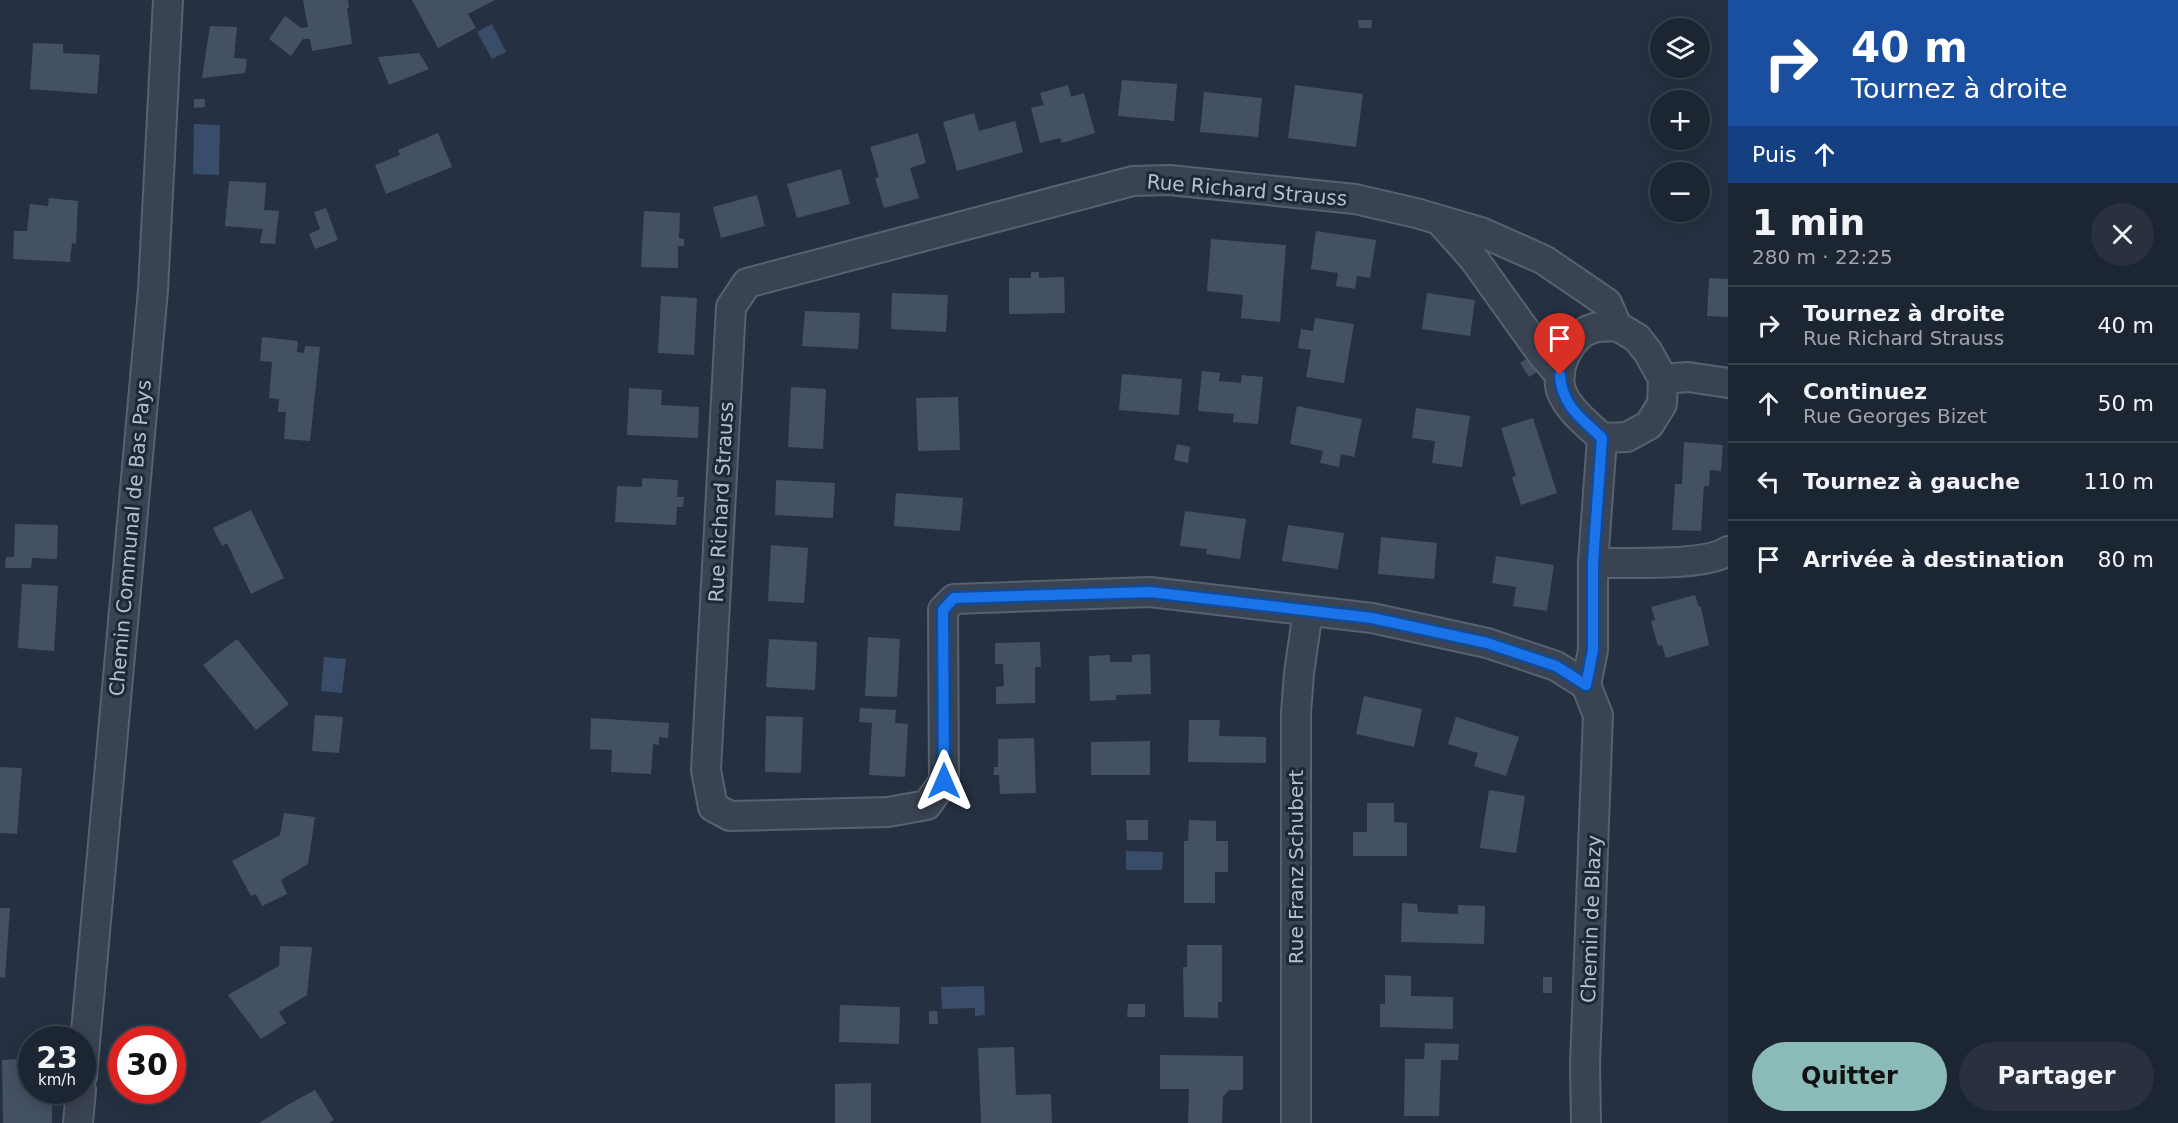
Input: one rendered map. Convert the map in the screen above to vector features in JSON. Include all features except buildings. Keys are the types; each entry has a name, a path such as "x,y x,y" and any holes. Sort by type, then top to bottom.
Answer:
{"street":[{"name":"Chemin Communal de Bas Pays","path":"87,1026 153,290 168,0"},
{"name":"Rue Richard Strauss","path":"1308,611 1150,592 954,598 943,610 944,781 927,805 888,812 730,816 713,807 706,770 731,308 747,283 1133,181 1169,180 1355,199 1416,213 1481,232 1544,260 1606,303 1617,326"},
{"name":"Rue Richard Strauss","path":"1441,222 1474,259 1542,354 1560,375"},
{"path":"1617,326 1637,338 1648,352 1663,379 1662,404 1648,425 1627,437 1602,438 1575,413 1561,391 1560,366 1571,343 1592,328 1617,326"},
{"path":"1663,379 1688,377 1728,383"},
{"path":"1308,611 1372,618 1487,643 1556,666 1586,685 1593,650 1593,563 1602,438"},
{"path":"1593,563 1699,561 1728,552"},
{"name":"Rue Franz Schubert","path":"1296,1123 1296,713 1308,611"},
{"name":"Chemin de Blazy","path":"1586,685 1598,715 1585,1065 1586,1123"},
{"path":"78,1123 80,1104"}],"water":[{"path":"492,24 506,52 492,59 477,32"},
{"path":"194,124 220,125 219,175 193,174"},
{"path":"324,657 346,659 342,693 321,691"},
{"path":"1126,851 1163,852 1162,870 1126,870"},
{"path":"984,986 985,1015 975,1016 975,1008 942,1009 941,987"}],"route":[{"path":"944,781 943,610 954,598 1150,592 1372,618 1487,643 1556,666 1586,685 1593,650 1593,563 1602,438 1575,413 1561,391 1560,375"}]}
